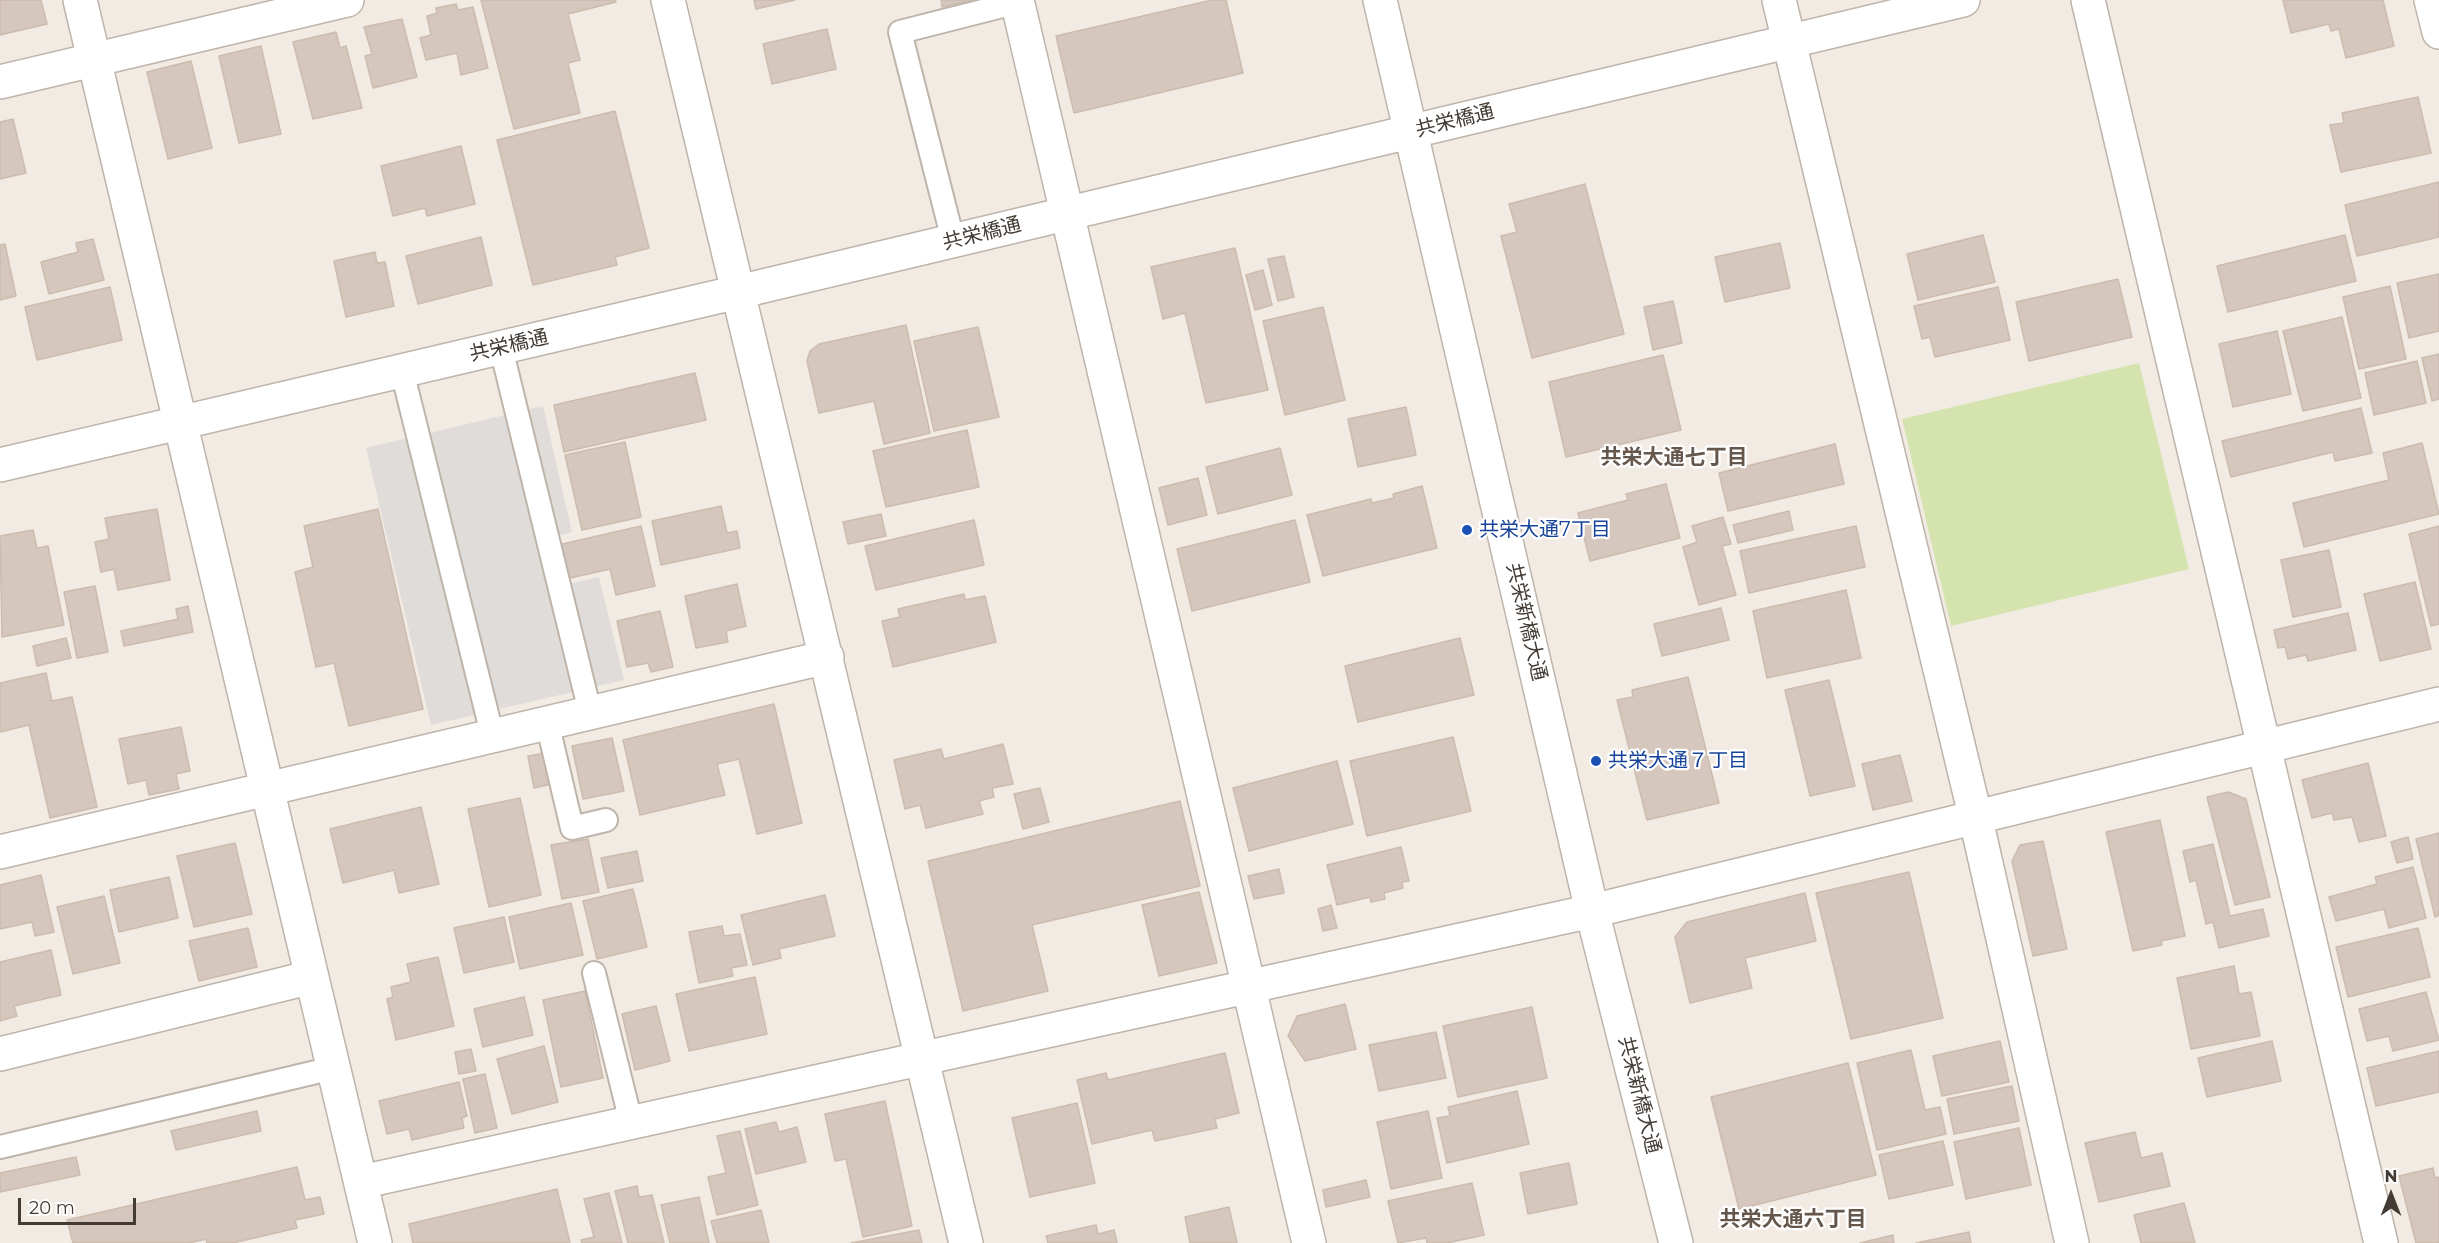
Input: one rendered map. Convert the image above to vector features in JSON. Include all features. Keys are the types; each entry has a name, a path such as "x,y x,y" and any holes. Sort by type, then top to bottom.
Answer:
{"street":[{"path":"80,0 375,1243"},
{"path":"0,82 347,0"},
{"path":"668,0 827,657 920,1059 966,1243"},
{"name":"共栄新橋大通","path":"1380,0 1592,911 1676,1243"},
{"path":"1779,0 1975,815 2072,1243"},
{"name":"共栄橋通","path":"0,465 1963,0"},
{"path":"2088,0 2266,747 2380,1243"},
{"path":"2431,0 2439,32"},
{"path":"1018,1 1247,988 1309,1243"},
{"path":"0,852 492,734 827,657"},
{"path":"361,1182 1592,911 1975,815 2439,704"},
{"path":"0,1054 312,977"}],"lane":[{"path":"953,240 900,32 1018,1"},
{"path":"501,348 590,712"},
{"path":"402,371 492,734"},
{"path":"547,722 572,828 606,820"},
{"path":"594,973 631,1122"},
{"path":"0,1147 333,1068"}],"green space":[{"path":"2139,363 2189,569 1951,626 1902,419"}],"shaded area":[{"path":"543,406 572,532 552,537 564,585 599,577 624,680 431,725 366,448"}],"building":[{"path":"0,0 41,0 47,24 0,35"},
{"path":"481,0 615,0 616,2 568,14 580,60 568,63 580,113 514,129"},
{"path":"754,0 795,0 756,9"},
{"path":"941,0 971,0 942,7"},
{"path":"1212,0 1226,0 1243,73 1074,113 1056,36"},
{"path":"2283,0 2383,0 2394,46 2346,58 2339,29 2331,31 2329,24 2291,33"},
{"path":"456,4 458,10 473,7 488,68 461,75 457,53 426,60 420,38 431,35 427,16 437,13 436,8"},
{"path":"402,19 417,77 373,88 365,56 372,54 364,27"},
{"path":"827,29 836,69 772,84 763,44"},
{"path":"336,32 340,48 346,46 362,108 313,119 293,42"},
{"path":"261,46 281,134 239,143 219,56"},
{"path":"191,61 212,148 168,159 147,72"},
{"path":"2418,97 2431,153 2341,172 2330,125 2344,123 2342,113"},
{"path":"615,111 649,248 615,257 617,265 533,285 497,140"},
{"path":"13,119 26,173 0,179 0,122"},
{"path":"461,146 475,204 427,216 425,208 393,216 381,166"},
{"path":"2439,182 2439,237 2357,256 2345,205"},
{"path":"1585,184 1624,334 1532,358 1501,236 1517,232 1509,204"},
{"path":"1983,235 1995,282 1918,300 1907,254"},
{"path":"2345,235 2356,281 2228,312 2217,266"},
{"path":"481,237 492,285 418,304 406,256"},
{"path":"93,239 104,280 49,294 41,262 78,252 76,243"},
{"path":"1780,243 1790,288 1725,302 1715,257"},
{"path":"5,244 16,296 0,300 0,245"},
{"path":"1235,248 1268,390 1206,403 1185,313 1163,319 1151,267"},
{"path":"375,252 377,263 385,262 394,306 346,317 334,261"},
{"path":"1284,256 1294,297 1278,301 1268,259"},
{"path":"1263,270 1272,305 1255,310 1246,275"},
{"path":"2439,274 2439,331 2409,338 2397,283"},
{"path":"2118,279 2132,337 2029,361 2016,302"},
{"path":"2390,286 2406,359 2359,369 2343,297"},
{"path":"110,287 122,340 37,360 25,307"},
{"path":"1998,287 2010,340 1935,357 1930,337 1922,339 1914,306"},
{"path":"1673,301 1682,343 1653,350 1644,307"},
{"path":"1323,307 1345,400 1285,415 1263,321"},
{"path":"2342,317 2361,398 2303,411 2283,331"},
{"path":"906,325 930,433 884,444 874,401 819,413 807,361 810,351 819,344"},
{"path":"978,327 999,417 934,431 914,341"},
{"path":"2277,331 2291,394 2233,407 2219,344"},
{"path":"2439,354 2439,399 2432,401 2422,358"},
{"path":"1663,355 1681,430 1566,457 1549,382"},
{"path":"2417,361 2426,403 2374,415 2365,373"},
{"path":"695,373 706,420 564,452 554,405"},
{"path":"1406,407 1416,455 1358,467 1348,419"},
{"path":"2361,408 2372,453 2335,461 2333,452 2231,477 2222,441"},
{"path":"967,430 979,487 886,507 873,451"},
{"path":"625,442 641,517 582,530 565,455"},
{"path":"2422,443 2439,514 2304,547 2293,503 2389,480 2383,453"},
{"path":"1835,444 1844,484 1728,511 1719,473"},
{"path":"1280,448 1292,495 1218,514 1206,467"},
{"path":"1198,478 1207,515 1168,525 1159,488"},
{"path":"1666,484 1680,538 1590,561 1578,513 1628,500 1626,494"},
{"path":"1422,486 1437,548 1323,576 1307,515 1371,499 1372,503 1394,498 1393,494"},
{"path":"721,506 727,533 737,531 740,548 661,565 652,521"},
{"path":"157,509 170,580 118,590 114,569 101,572 95,542 109,539 105,518"},
{"path":"378,509 423,709 349,726 334,663 316,667 295,572 313,567 304,526"},
{"path":"1789,511 1793,530 1738,543 1733,525"},
{"path":"881,514 886,536 848,544 843,522"},
{"path":"1723,517 1731,544 1722,546 1736,595 1699,605 1683,547 1697,542 1692,526"},
{"path":"974,520 984,565 876,590 865,546"},
{"path":"1295,520 1310,582 1192,611 1177,549"},
{"path":"641,526 655,586 616,595 610,569 566,579 558,545"},
{"path":"1856,526 1865,567 1749,593 1740,551"},
{"path":"2439,526 2439,624 2431,626 2409,534"},
{"path":"33,530 37,548 48,546 64,625 2,637 0,536"},
{"path":"2329,550 2341,607 2293,617 2281,560"},
{"path":"2415,582 2431,649 2380,661 2364,594"},
{"path":"737,584 746,626 726,631 728,642 696,648 685,596"},
{"path":"95,586 108,652 77,658 64,592"},
{"path":"1846,590 1861,658 1767,678 1753,611"},
{"path":"964,594 965,600 985,596 996,642 893,667 882,621 900,617 898,609"},
{"path":"188,606 193,632 124,646 121,631 178,619 176,609"},
{"path":"1721,608 1729,640 1662,656 1654,624"},
{"path":"660,611 673,667 651,672 648,663 627,667 617,621"},
{"path":"2348,613 2356,650 2308,661 2306,655 2288,659 2285,647 2278,648 2274,630"},
{"path":"66,638 71,658 37,666 33,646"},
{"path":"1460,638 1474,695 1358,722 1345,666"},
{"path":"46,673 52,701 72,697 97,807 50,818 29,725 0,732 0,683"},
{"path":"1688,677 1719,803 1647,820 1617,700 1633,697 1632,690"},
{"path":"1829,680 1855,786 1810,796 1785,690"},
{"path":"774,704 802,823 757,834 739,759 717,764 725,795 640,815 623,740"},
{"path":"181,727 190,771 176,774 179,789 149,795 146,780 128,784 119,739"},
{"path":"1453,737 1471,811 1367,836 1350,761"},
{"path":"612,738 624,791 583,799 572,746"},
{"path":"1003,744 1013,784 992,788 994,797 979,801 983,814 926,828 920,805 905,809 894,760 941,749 944,759"},
{"path":"546,753 552,784 534,788 528,756"},
{"path":"1900,755 1912,801 1873,810 1862,764"},
{"path":"1337,761 1353,824 1249,851 1233,788"},
{"path":"2368,763 2386,836 2359,842 2352,817 2334,820 2332,813 2312,818 2302,780"},
{"path":"1040,788 1049,822 1023,829 1014,794"},
{"path":"2228,792 2246,799 2270,897 2235,905 2207,797"},
{"path":"520,798 541,895 489,907 468,809"},
{"path":"1180,801 1200,886 1032,925 1048,991 963,1011 928,861"},
{"path":"421,807 439,884 399,893 394,870 343,883 330,829"},
{"path":"2160,820 2185,936 2161,941 2162,945 2133,951 2106,832"},
{"path":"2439,833 2439,915 2435,917 2416,839"},
{"path":"2408,837 2413,859 2397,863 2391,842"},
{"path":"588,839 599,892 562,899 551,845"},
{"path":"2043,841 2067,949 2033,956 2012,861 2020,845"},
{"path":"235,843 252,914 194,927 177,856"},
{"path":"2213,844 2230,916 2263,909 2269,936 2219,948 2213,922 2206,924 2196,880 2190,882 2183,851"},
{"path":"1401,847 1409,881 1402,882 1403,888 1384,893 1385,899 1371,902 1370,897 1337,905 1327,865"},
{"path":"637,851 643,881 608,888 601,858"},
{"path":"2413,867 2426,918 2389,928 2384,909 2336,921 2329,897 2377,884 2375,877"},
{"path":"1279,869 1284,893 1254,899 1248,876"},
{"path":"1909,872 1943,1018 1851,1039 1816,893"},
{"path":"41,875 54,932 35,936 32,922 0,929 0,885"},
{"path":"169,877 178,918 119,932 110,890"},
{"path":"633,889 647,947 597,959 583,901"},
{"path":"1199,892 1217,963 1159,976 1142,905"},
{"path":"1805,893 1816,941 1745,958 1752,988 1690,1003 1675,937 1687,922"},
{"path":"825,895 835,936 779,949 781,958 753,965 741,915"},
{"path":"104,896 120,963 73,974 57,907"},
{"path":"571,903 583,955 520,969 509,917"},
{"path":"1331,905 1337,928 1323,931 1318,909"},
{"path":"504,917 514,962 464,973 454,928"},
{"path":"722,926 724,936 740,934 747,965 731,968 733,976 699,983 689,932"},
{"path":"248,928 257,967 199,981 189,941"},
{"path":"2418,928 2430,977 2348,997 2336,947"},
{"path":"51,950 61,995 14,1006 17,1016 0,1021 0,962"},
{"path":"438,957 454,1026 396,1040 387,999 393,997 391,987 411,982 407,964"},
{"path":"2234,966 2239,994 2251,992 2260,1036 2191,1049 2177,978"},
{"path":"755,977 767,1034 689,1051 676,994"},
{"path":"585,991 603,1078 561,1087 543,1000"},
{"path":"2426,992 2439,1040 2393,1051 2389,1036 2367,1041 2359,1009"},
{"path":"524,997 533,1035 483,1047 474,1009"},
{"path":"1345,1004 1356,1049 1305,1061 1288,1036 1297,1016"},
{"path":"656,1006 670,1061 635,1070 622,1014"},
{"path":"1532,1007 1547,1078 1458,1097 1443,1026"},
{"path":"1436,1032 1446,1078 1379,1091 1369,1045"},
{"path":"2000,1041 2009,1082 1942,1096 1933,1056"},
{"path":"2272,1041 2281,1081 2207,1097 2198,1058"},
{"path":"544,1046 558,1102 512,1114 497,1059"},
{"path":"471,1049 476,1071 459,1074 455,1052"},
{"path":"1911,1050 1925,1110 1940,1107 1946,1134 1877,1150 1857,1063"},
{"path":"2439,1051 2439,1092 2376,1106 2367,1068"},
{"path":"1225,1053 1239,1113 1215,1119 1217,1128 1155,1141 1152,1130 1092,1144 1077,1080 1106,1073 1108,1080"},
{"path":"1848,1063 1876,1175 1739,1209 1711,1097"},
{"path":"485,1074 497,1128 475,1133 463,1079"},
{"path":"459,1082 467,1116 462,1118 464,1128 412,1140 409,1129 387,1134 379,1101"},
{"path":"2012,1086 2019,1121 1954,1134 1947,1099"},
{"path":"1517,1091 1529,1144 1447,1163 1437,1118 1450,1116 1448,1107"},
{"path":"885,1101 912,1226 863,1237 846,1159 835,1161 825,1114"},
{"path":"1077,1103 1095,1183 1030,1197 1012,1118"},
{"path":"257,1111 261,1131 176,1150 171,1131"},
{"path":"1428,1111 1442,1178 1391,1189 1377,1122"},
{"path":"776,1122 779,1132 797,1127 806,1162 756,1174 745,1129"},
{"path":"2019,1128 2031,1185 1966,1199 1954,1142"},
{"path":"740,1131 758,1205 717,1215 708,1177 726,1173 717,1136"},
{"path":"2135,1132 2141,1158 2162,1153 2170,1186 2099,1202 2085,1143"},
{"path":"1943,1141 1953,1185 1889,1199 1879,1155"},
{"path":"76,1157 80,1175 0,1192 0,1173"},
{"path":"1569,1163 1577,1204 1528,1214 1520,1173"},
{"path":"297,1167 305,1200 320,1197 324,1214 295,1220 297,1228 233,1243 207,1243 206,1239 189,1243 73,1243 67,1220"},
{"path":"2433,1168 2435,1178 2439,1177 2439,1243 2416,1243 2399,1176"},
{"path":"1366,1180 1370,1197 1326,1207 1323,1190"},
{"path":"1472,1183 1484,1235 1447,1243 1427,1243 1426,1238 1398,1243 1388,1201"},
{"path":"637,1186 639,1197 652,1195 664,1243 628,1243 615,1191"},
{"path":"557,1189 570,1243 413,1243 409,1224"},
{"path":"609,1193 622,1243 582,1243 581,1240 594,1237 584,1199"},
{"path":"699,1197 709,1243 670,1243 661,1205"},
{"path":"2184,1203 2195,1243 2141,1243 2134,1215"},
{"path":"1229,1207 1237,1243 1190,1243 1185,1217"},
{"path":"761,1210 769,1243 717,1243 711,1221"},
{"path":"1096,1225 1098,1234 1114,1230 1117,1243 1048,1243 1046,1236"},
{"path":"919,1230 922,1243 851,1243"},
{"path":"1969,1232 1971,1243 1916,1243"},
{"path":"1893,1235 1894,1243 1860,1243"}],"place":[{"name":"共栄大通7丁目","path":"1467,530"},
{"name":"共栄大通７丁目","path":"1596,761"}],"district":[{"name":"共栄大通七丁目","path":"1674,458"},
{"name":"共栄大通六丁目","path":"1793,1220"}]}
